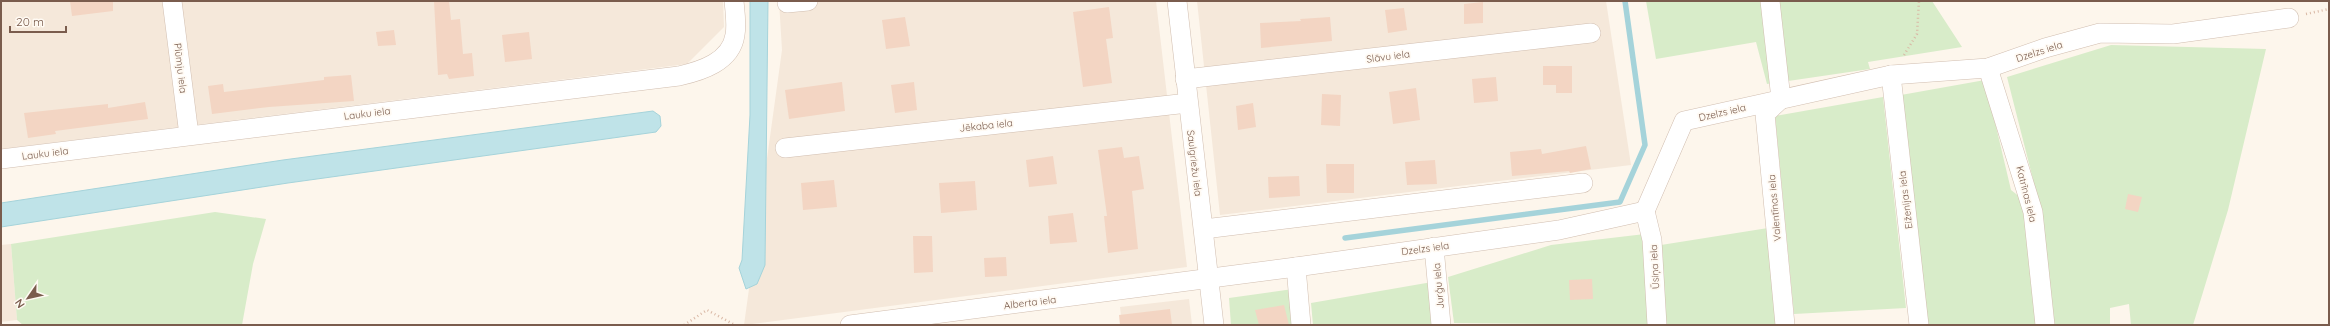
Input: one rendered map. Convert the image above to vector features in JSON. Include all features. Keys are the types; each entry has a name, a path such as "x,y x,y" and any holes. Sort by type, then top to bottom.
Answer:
{"street":[{"name":"Plūmju iela","path":"172,1 189,134"},
{"name":"Lauku iela","path":"1,159 189,134 679,76 706,69 727,54 735,36 734,1"},
{"path":"787,3 808,1"},
{"name":"Saulgriežu iela","path":"1177,1 1214,325"},
{"path":"1770,1 1781,99"},
{"name":"Dzelzs iela","path":"1209,278 1559,230 1645,211 1684,121 1890,75 1988,68 2045,48 2100,33 2173,34 2289,18"},
{"name":"Slāvu iela","path":"1185,79 1591,33"},
{"name":"Katrīnas iela","path":"1988,68 2033,212 2045,325"},
{"name":"Eiženijas iela","path":"1890,75 1919,325"},
{"name":"Valentīnas iela","path":"1781,99 1765,114 1785,325"},
{"name":"Jēkaba iela","path":"785,148 1188,103"},
{"path":"1204,230 1583,183"},
{"name":"Ūsiņa iela","path":"1645,211 1652,240 1657,325"},
{"name":"Jurģu iela","path":"1434,247 1441,325"},
{"path":"1296,267 1301,325"},
{"name":"Alberta iela","path":"850,325 1209,278"}],"path":[{"path":"1890,75 1917,34 1919,1"},
{"path":"684,325 707,310 735,325"}],"shaded area":[{"path":"1,1 723,1 724,27 687,64 1,149"},
{"path":"779,1 1156,1 1187,267 744,325 782,50"},
{"path":"1197,1 1606,1 1631,165 1220,215"},
{"path":"11,244 17,320 1,322 1,245"},
{"path":"1189,299 1192,325 1122,325 1120,307"}],"green space":[{"path":"1646,1 1932,1 1962,47 1868,62 1870,69 1767,84 1756,42 1656,59"},
{"path":"2111,45 2266,49 2228,210 2193,325 2131,325 2129,304 2110,308 2110,325 2052,325 2038,199 2007,77"},
{"path":"1985,80 2011,190 2025,201 2038,325 1926,325 1901,95"},
{"path":"1883,97 1906,308 1794,314 1775,116"},
{"path":"215,212 266,219 253,264 242,325 23,325 17,320 11,244"},
{"path":"1768,228 1778,325 1666,325 1661,245"},
{"path":"1645,234 1652,325 1454,323 1448,277 1551,245"},
{"path":"1432,282 1436,325 1313,325 1311,303"},
{"path":"1293,289 1296,325 1231,325 1229,298"}],"water":[{"path":"750,1 768,1 765,265 757,284 746,289 739,268 742,260 750,115"},
{"path":"653,111 660,116 661,126 656,132 288,183 1,227 1,203 283,160"}],"building":[{"path":"70,1 113,1 113,11 72,16"},
{"path":"434,1 449,1 451,20 460,19 463,54 472,53 474,76 449,79 447,74 438,75"},
{"path":"1483,2 1483,23 1464,24 1464,4"},
{"path":"1109,7 1113,38 1106,39 1112,83 1083,87 1073,12"},
{"path":"1404,8 1407,30 1388,33 1385,10"},
{"path":"905,17 910,46 886,49 882,20"},
{"path":"1330,17 1332,41 1261,48 1260,23 1301,21 1300,19"},
{"path":"394,30 396,45 378,46 376,32"},
{"path":"529,32 532,59 505,62 502,35"},
{"path":"1543,66 1572,66 1572,93 1556,93 1556,85 1543,85"},
{"path":"351,75 354,101 269,107 212,114 208,86 223,84 224,92 324,80 324,77"},
{"path":"1496,77 1498,101 1474,103 1472,79"},
{"path":"842,82 845,111 789,119 785,90"},
{"path":"914,82 917,110 895,113 891,85"},
{"path":"1416,88 1420,120 1393,124 1389,92"},
{"path":"1322,94 1341,95 1340,126 1321,125"},
{"path":"145,102 148,119 55,131 56,134 28,138 24,113 108,104 108,108"},
{"path":"1253,103 1256,127 1238,130 1236,106"},
{"path":"1586,146 1591,169 1570,173 1569,171 1512,176 1510,152 1541,149 1542,154"},
{"path":"1122,147 1124,158 1139,156 1144,189 1132,191 1138,249 1108,253 1104,216 1107,216 1098,150"},
{"path":"1053,156 1057,184 1029,187 1026,160"},
{"path":"1435,160 1437,184 1407,185 1405,162"},
{"path":"1326,164 1354,164 1354,193 1327,193"},
{"path":"1299,176 1300,196 1269,198 1268,177"},
{"path":"834,180 837,207 803,210 801,183"},
{"path":"975,181 977,210 941,213 939,183"},
{"path":"2128,194 2142,197 2138,212 2125,209"},
{"path":"1073,213 1077,242 1050,244 1048,216"},
{"path":"913,236 932,236 933,272 914,273"},
{"path":"1006,257 1007,276 985,277 984,258"},
{"path":"1592,279 1593,299 1570,300 1569,280"},
{"path":"1284,305 1289,325 1259,325 1255,310"},
{"path":"1170,309 1172,325 1120,325 1119,315"}],"waterway":[{"path":"1345,238 1620,202 1645,145 1625,1"}]}
